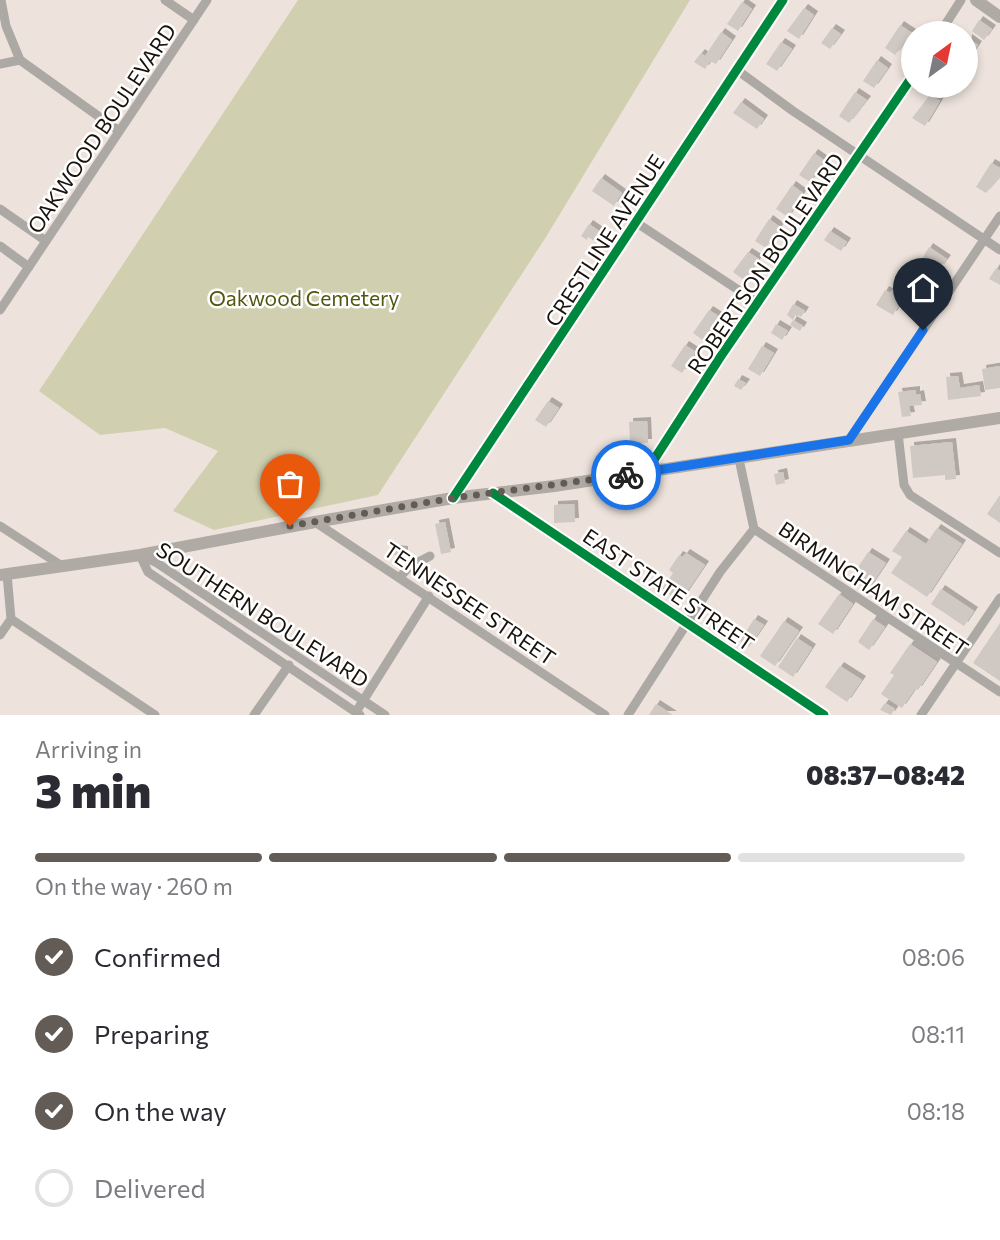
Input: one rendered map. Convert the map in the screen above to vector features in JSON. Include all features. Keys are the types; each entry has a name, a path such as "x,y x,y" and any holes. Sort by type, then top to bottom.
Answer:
{"main road":[{"path":"976,0 1000,17"},
{"path":"4,575 140,555 453,498 646,472 1000,418"}],"street":[{"path":"1,0 6,26 20,60 119,131"},
{"path":"165,0 194,20"},
{"name":"OAKWOOD BOULEVARD","path":"0,310 207,0"},
{"name":"CRESTLINE AVENUE","path":"453,498 783,0"},
{"path":"948,21 961,0"},
{"path":"0,64 20,60"},
{"path":"737,70 1000,250"},
{"name":"ROBERTSON BOULEVARD","path":"646,472 901,93"},
{"path":"0,209 46,241"},
{"path":"849,440 1000,216"},
{"path":"636,223 758,303"},
{"path":"0,246 29,267"},
{"path":"898,433 904,485 910,495 1000,553"},
{"name":"BIRMINGHAM STREET","path":"739,458 754,528 1000,692"},
{"name":"EAST STATE STREET","path":"493,493 824,715"},
{"name":"TENNESSEE STREET","path":"315,522 605,715"},
{"path":"0,526 62,566"},
{"path":"628,715 720,572 754,528"},
{"name":"SOUTHERN BOULEVARD","path":"140,555 385,715"},
{"name":"SOUTHERN BOULEVARD","path":"140,555 148,572 358,714"},
{"path":"400,577 409,567 430,556"},
{"path":"0,635 10,619 4,575"},
{"path":"358,714 363,700 429,596"},
{"path":"922,715 1000,598"},
{"path":"10,619 155,715"},
{"path":"254,715 295,655"}],"green space":[{"name":"Oakwood Cemetery","path":"298,0 690,0 546,237 378,495 214,530 173,511 218,451 165,428 100,435 39,391"}],"building":[{"path":"742,2 752,9 738,31 727,24"},
{"path":"804,8 814,15 799,39 787,31"},
{"path":"978,22 992,29 984,40 978,36"},
{"path":"901,26 901,47 895,55 885,48"},
{"path":"832,28 841,34 830,49 821,43"},
{"path":"721,32 732,40 716,64 710,61 705,69 694,62 701,53 705,56"},
{"path":"781,42 792,49 777,71 766,64"},
{"path":"877,60 888,68 874,88 863,81"},
{"path":"855,92 867,100 849,123 839,116"},
{"path":"928,98 940,101 925,126 912,118"},
{"path":"741,102 764,119 757,129 733,113"},
{"path":"814,153 824,160 810,182 799,175"},
{"path":"991,163 1000,168 1000,177 986,193 976,187"},
{"path":"601,178 622,193 614,206 592,191"},
{"path":"792,185 803,193 788,217 776,209"},
{"path":"769,219 780,227 766,248 755,241"},
{"path":"589,224 602,233 596,242 581,236"},
{"path":"830,231 847,242 841,251 824,240"},
{"path":"929,247 947,259 940,268 923,257"},
{"path":"748,252 759,259 744,280 733,272"},
{"path":"996,268 1000,271 1000,285 989,279"},
{"path":"911,279 929,290 923,300 905,289"},
{"path":"885,290 890,293 892,290 902,300 893,315 876,305"},
{"path":"793,304 805,311 801,317 796,314 793,320 787,315"},
{"path":"709,310 720,317 704,341 693,333"},
{"path":"793,320 803,326 800,331 790,325"},
{"path":"776,324 788,331 782,340 771,333"},
{"path":"685,345 696,352 682,373 671,366"},
{"path":"762,346 774,353 760,376 748,369"},
{"path":"1000,366 1000,388 985,390 982,369"},
{"path":"958,376 960,388 979,385 981,396 948,400 946,377"},
{"path":"738,379 746,383 741,390 734,386"},
{"path":"916,390 916,395 920,394 922,405 909,406 911,416 902,417 898,392"},
{"path":"548,401 559,408 546,427 535,420"},
{"path":"647,421 648,443 630,443 629,422"},
{"path":"952,442 956,479 945,480 945,475 913,478 910,446"},
{"path":"783,472 785,483 776,485 774,474"},
{"path":"1000,495 1000,523 987,514"},
{"path":"574,504 575,522 554,523 554,505"},
{"path":"445,522 451,552 441,554 435,524"},
{"path":"937,528 962,544 927,597 891,573 902,557 892,551 906,531 926,544"},
{"path":"394,549 404,550 404,557 393,555"},
{"path":"868,552 886,563 868,590 851,578"},
{"path":"686,553 705,565 680,602 662,589 673,573 669,570 679,555 683,557"},
{"path":"941,589 974,611 964,626 931,604"},
{"path":"839,594 853,604 833,634 818,624"},
{"path":"754,619 764,625 749,647 740,641"},
{"path":"873,619 885,627 869,650 858,642"},
{"path":"784,621 799,631 775,666 760,656"},
{"path":"1000,623 1000,681 973,663"},
{"path":"797,638 812,648 793,677 778,667"},
{"path":"910,644 937,662 902,708 881,694 894,675 890,673"},
{"path":"840,666 862,680 847,702 825,687"},
{"path":"885,703 895,709 891,715 880,710"},
{"path":"656,704 673,715 649,715"}],"cycle path":[{"path":"453,498 783,0"},
{"path":"646,472 721,356 901,93"},
{"path":"493,493 824,715"}],"way so far":[{"path":"290,526 453,498 626,475"}],"route":[{"path":"626,475 849,440 923,330"}]}
